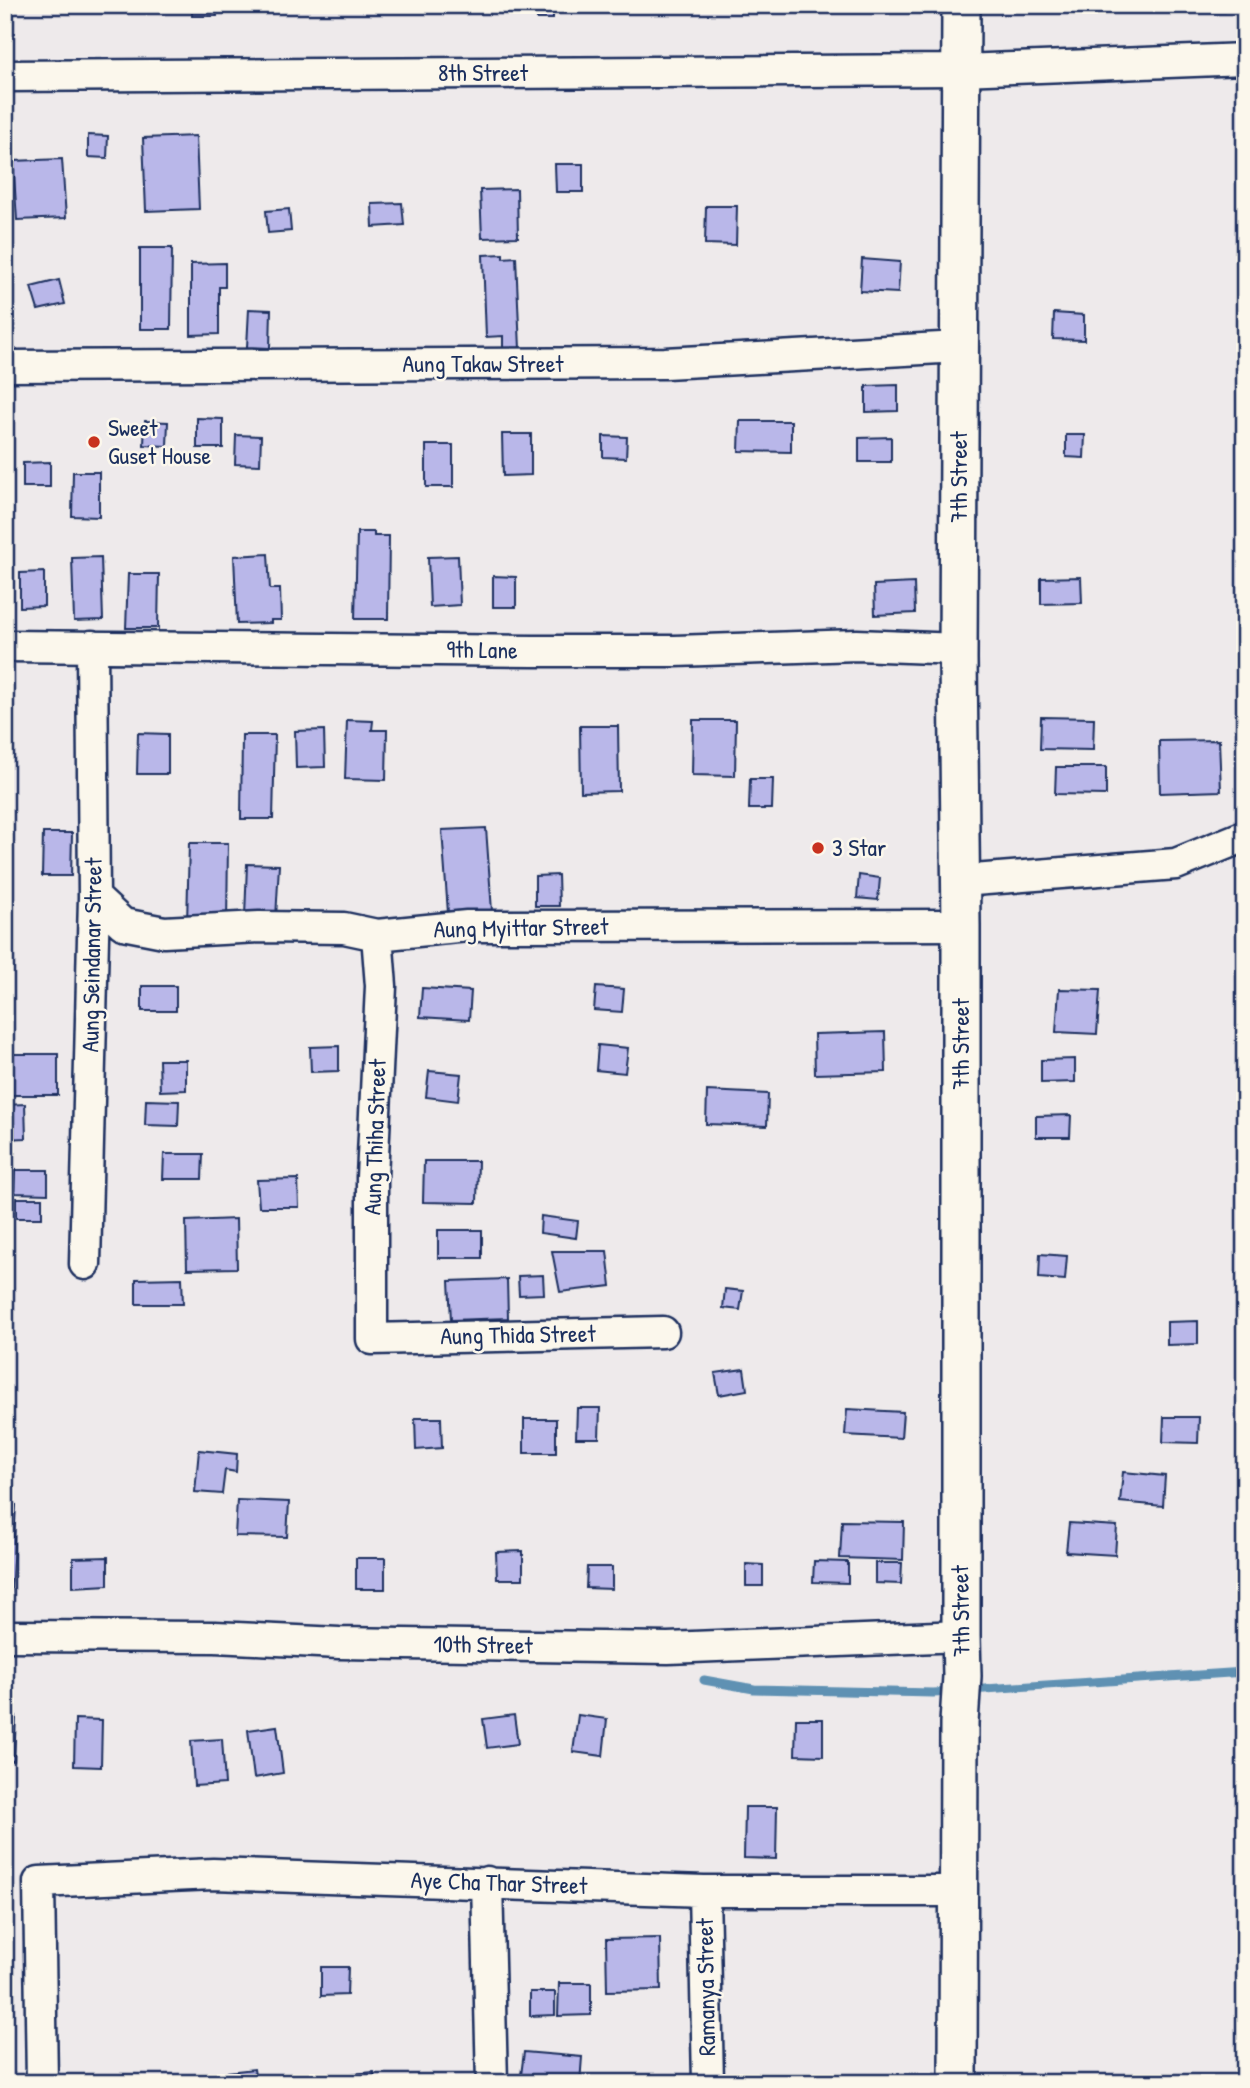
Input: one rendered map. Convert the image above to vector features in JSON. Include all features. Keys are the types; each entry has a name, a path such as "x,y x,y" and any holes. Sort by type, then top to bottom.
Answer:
{"street":[{"name":"7th Street","path":"958,2083 962,1676 958,649 961,5"},
{"name":"8th Street","path":"5,76 961,70 1245,59"},
{"name":"Aung Takaw Street","path":"5,366 665,363 959,347"},
{"name":"9th Lane","path":"5,646 674,651 857,645 958,649"},
{"name":"Aung Seindanar Street","path":"85,1264 94,897 92,646"},
{"path":"961,881 1176,864 1245,836"},
{"name":"Aung Myittar Street","path":"94,897 123,924 164,932 259,927 344,928 377,935 467,926 961,925"},
{"name":"Aung Thiha Street","path":"373,1339 372,1177 380,986 377,935"},
{"name":"Aung Thida Street","path":"373,1339 663,1332"},
{"name":"10th Street","path":"5,1636 215,1637 353,1643 668,1648 961,1636"},
{"name":"Aye Cha Thar Street","path":"42,2083 39,1882 213,1874 704,1891 958,1891"},
{"path":"487,1882 492,2083"},
{"name":"Ramanya Street","path":"704,1891 708,2083"}],"building":[{"path":"192,5 217,5 217,16 192,16"},
{"path":"537,5 553,5 553,19 537,19"},
{"path":"1190,5 1225,5 1225,12 1190,12"},
{"path":"88,135 108,136 107,158 88,157"},
{"path":"196,136 199,209 146,211 143,138"},
{"path":"62,159 66,218 17,220 13,161"},
{"path":"555,164 583,164 583,192 556,192"},
{"path":"517,189 518,237 482,238 480,190"},
{"path":"402,203 404,225 373,227 372,204"},
{"path":"706,206 737,206 736,245 705,244"},
{"path":"289,209 291,231 268,233 266,211"},
{"path":"140,248 172,248 171,329 140,329"},
{"path":"503,254 503,258 516,257 520,349 503,350 503,336 486,337 483,255"},
{"path":"862,259 900,262 898,293 860,291"},
{"path":"225,263 225,287 219,287 219,334 191,335 191,264"},
{"path":"59,280 65,304 38,310 31,287"},
{"path":"249,309 271,310 270,348 247,347"},
{"path":"1054,313 1084,315 1084,340 1053,339"},
{"path":"898,385 898,411 866,412 866,386"},
{"path":"197,418 223,419 223,448 197,448"},
{"path":"145,421 168,422 167,446 144,445"},
{"path":"740,421 791,421 791,452 739,451"},
{"path":"502,434 531,434 531,475 503,476"},
{"path":"236,435 261,436 260,465 235,464"},
{"path":"1066,435 1085,435 1084,458 1066,457"},
{"path":"603,436 627,437 626,458 603,457"},
{"path":"891,437 891,462 859,462 859,438"},
{"path":"426,445 453,445 453,487 426,487"},
{"path":"50,462 50,487 23,487 23,463"},
{"path":"73,472 99,472 99,517 72,516"},
{"path":"357,532 374,532 374,536 389,536 388,619 355,619"},
{"path":"268,554 270,589 280,589 281,620 237,624 234,556"},
{"path":"458,556 460,605 430,607 428,557"},
{"path":"101,557 103,620 74,621 72,558"},
{"path":"44,572 44,606 20,607 20,573"},
{"path":"128,574 159,574 158,628 126,628"},
{"path":"493,576 516,577 516,607 493,607"},
{"path":"1081,577 1082,603 1041,604 1041,578"},
{"path":"914,583 915,613 875,615 874,585"},
{"path":"1041,717 1094,718 1093,750 1040,749"},
{"path":"347,720 373,721 372,730 387,730 386,780 345,779"},
{"path":"693,720 736,720 735,776 692,775"},
{"path":"580,726 618,726 619,791 581,792"},
{"path":"324,730 325,767 296,768 295,731"},
{"path":"138,733 168,734 168,774 137,774"},
{"path":"242,735 275,735 273,819 241,819"},
{"path":"1219,740 1221,791 1160,793 1159,741"},
{"path":"1056,767 1106,767 1106,795 1055,794"},
{"path":"750,779 773,779 772,809 749,809"},
{"path":"486,828 492,911 448,913 442,830"},
{"path":"43,833 72,833 71,876 42,876"},
{"path":"5,836 9,836 11,891 5,892"},
{"path":"189,843 228,843 227,924 187,924"},
{"path":"247,864 279,865 276,918 245,917"},
{"path":"558,875 559,906 535,906 535,876"},
{"path":"859,875 880,878 878,900 857,898"},
{"path":"5,904 11,904 12,934 5,934"},
{"path":"142,986 176,986 176,1011 142,1011"},
{"path":"596,987 624,989 622,1012 594,1010"},
{"path":"422,988 471,991 469,1020 420,1017"},
{"path":"1059,989 1100,990 1097,1034 1056,1032"},
{"path":"885,1032 886,1072 815,1074 814,1034"},
{"path":"598,1045 628,1048 625,1073 596,1070"},
{"path":"339,1046 339,1071 311,1072 310,1047"},
{"path":"5,1054 58,1054 58,1095 5,1095"},
{"path":"1075,1059 1075,1082 1041,1083 1041,1060"},
{"path":"159,1060 186,1060 186,1090 160,1091"},
{"path":"429,1071 461,1074 458,1101 426,1097"},
{"path":"707,1091 768,1094 767,1126 706,1124"},
{"path":"146,1100 179,1101 178,1126 145,1125"},
{"path":"25,1104 26,1138 5,1139 5,1105"},
{"path":"1071,1115 1070,1137 1036,1137 1036,1116"},
{"path":"164,1154 203,1154 202,1179 163,1179"},
{"path":"424,1161 478,1161 477,1203 423,1202"},
{"path":"15,1170 48,1170 48,1194 14,1193"},
{"path":"298,1179 299,1207 259,1207 257,1180"},
{"path":"16,1198 42,1198 42,1218 16,1218"},
{"path":"541,1216 578,1221 576,1238 540,1233"},
{"path":"236,1219 237,1268 187,1269 186,1221"},
{"path":"438,1230 482,1230 482,1258 438,1258"},
{"path":"552,1251 607,1251 611,1286 560,1292"},
{"path":"1040,1254 1067,1256 1065,1280 1039,1278"},
{"path":"543,1275 544,1294 519,1295 518,1276"},
{"path":"182,1278 183,1304 136,1304 136,1279"},
{"path":"507,1279 508,1318 451,1320 449,1281"},
{"path":"725,1289 743,1291 740,1310 723,1308"},
{"path":"1198,1321 1198,1344 1167,1345 1167,1322"},
{"path":"744,1369 747,1390 719,1395 715,1373"},
{"path":"5,1404 10,1404 9,1493 5,1493"},
{"path":"577,1408 600,1408 599,1438 576,1438"},
{"path":"847,1409 903,1412 901,1438 845,1435"},
{"path":"1164,1417 1199,1417 1198,1443 1163,1442"},
{"path":"415,1418 441,1418 442,1448 416,1450"},
{"path":"524,1419 556,1419 556,1453 524,1453"},
{"path":"199,1450 237,1454 236,1472 225,1470 222,1494 195,1492"},
{"path":"1123,1472 1165,1476 1163,1506 1120,1502"},
{"path":"237,1500 289,1502 287,1537 235,1536"},
{"path":"5,1505 16,1505 10,1615 5,1615"},
{"path":"842,1521 904,1522 903,1560 840,1558"},
{"path":"1069,1523 1117,1526 1115,1555 1066,1552"},
{"path":"523,1551 523,1579 497,1579 496,1552"},
{"path":"108,1557 108,1585 73,1587 73,1558"},
{"path":"356,1558 385,1558 385,1589 356,1589"},
{"path":"814,1561 848,1562 848,1583 813,1582"},
{"path":"875,1563 902,1563 901,1584 875,1583"},
{"path":"746,1564 763,1565 763,1586 746,1586"},
{"path":"587,1567 612,1567 612,1589 586,1588"},
{"path":"514,1715 518,1744 487,1748 483,1719"},
{"path":"578,1715 607,1719 603,1756 573,1752"},
{"path":"5,1716 16,1716 14,1761 5,1760"},
{"path":"75,1719 102,1720 101,1767 74,1766"},
{"path":"796,1719 823,1719 823,1756 795,1755"},
{"path":"277,1726 283,1773 254,1778 248,1730"},
{"path":"222,1739 225,1784 194,1786 191,1741"},
{"path":"745,1807 777,1807 776,1859 744,1858"},
{"path":"660,1938 661,1990 607,1991 606,1939"},
{"path":"321,1967 348,1967 347,1995 321,1996"},
{"path":"559,1983 591,1983 591,2015 558,2016"},
{"path":"530,1992 555,1992 555,2015 530,2016"},
{"path":"524,2052 582,2057 580,2083 520,2083"},
{"path":"254,2069 256,2083 229,2083 228,2072"},
{"path":"374,2072 375,2083 352,2083 352,2074"}],"waterway":[{"path":"970,1690 1245,1672"},
{"path":"704,1680 754,1689 953,1692"}],"place":[{"name":"Sweet Guset House","path":"94,442"},
{"name":"3 Star","path":"818,848"}]}
